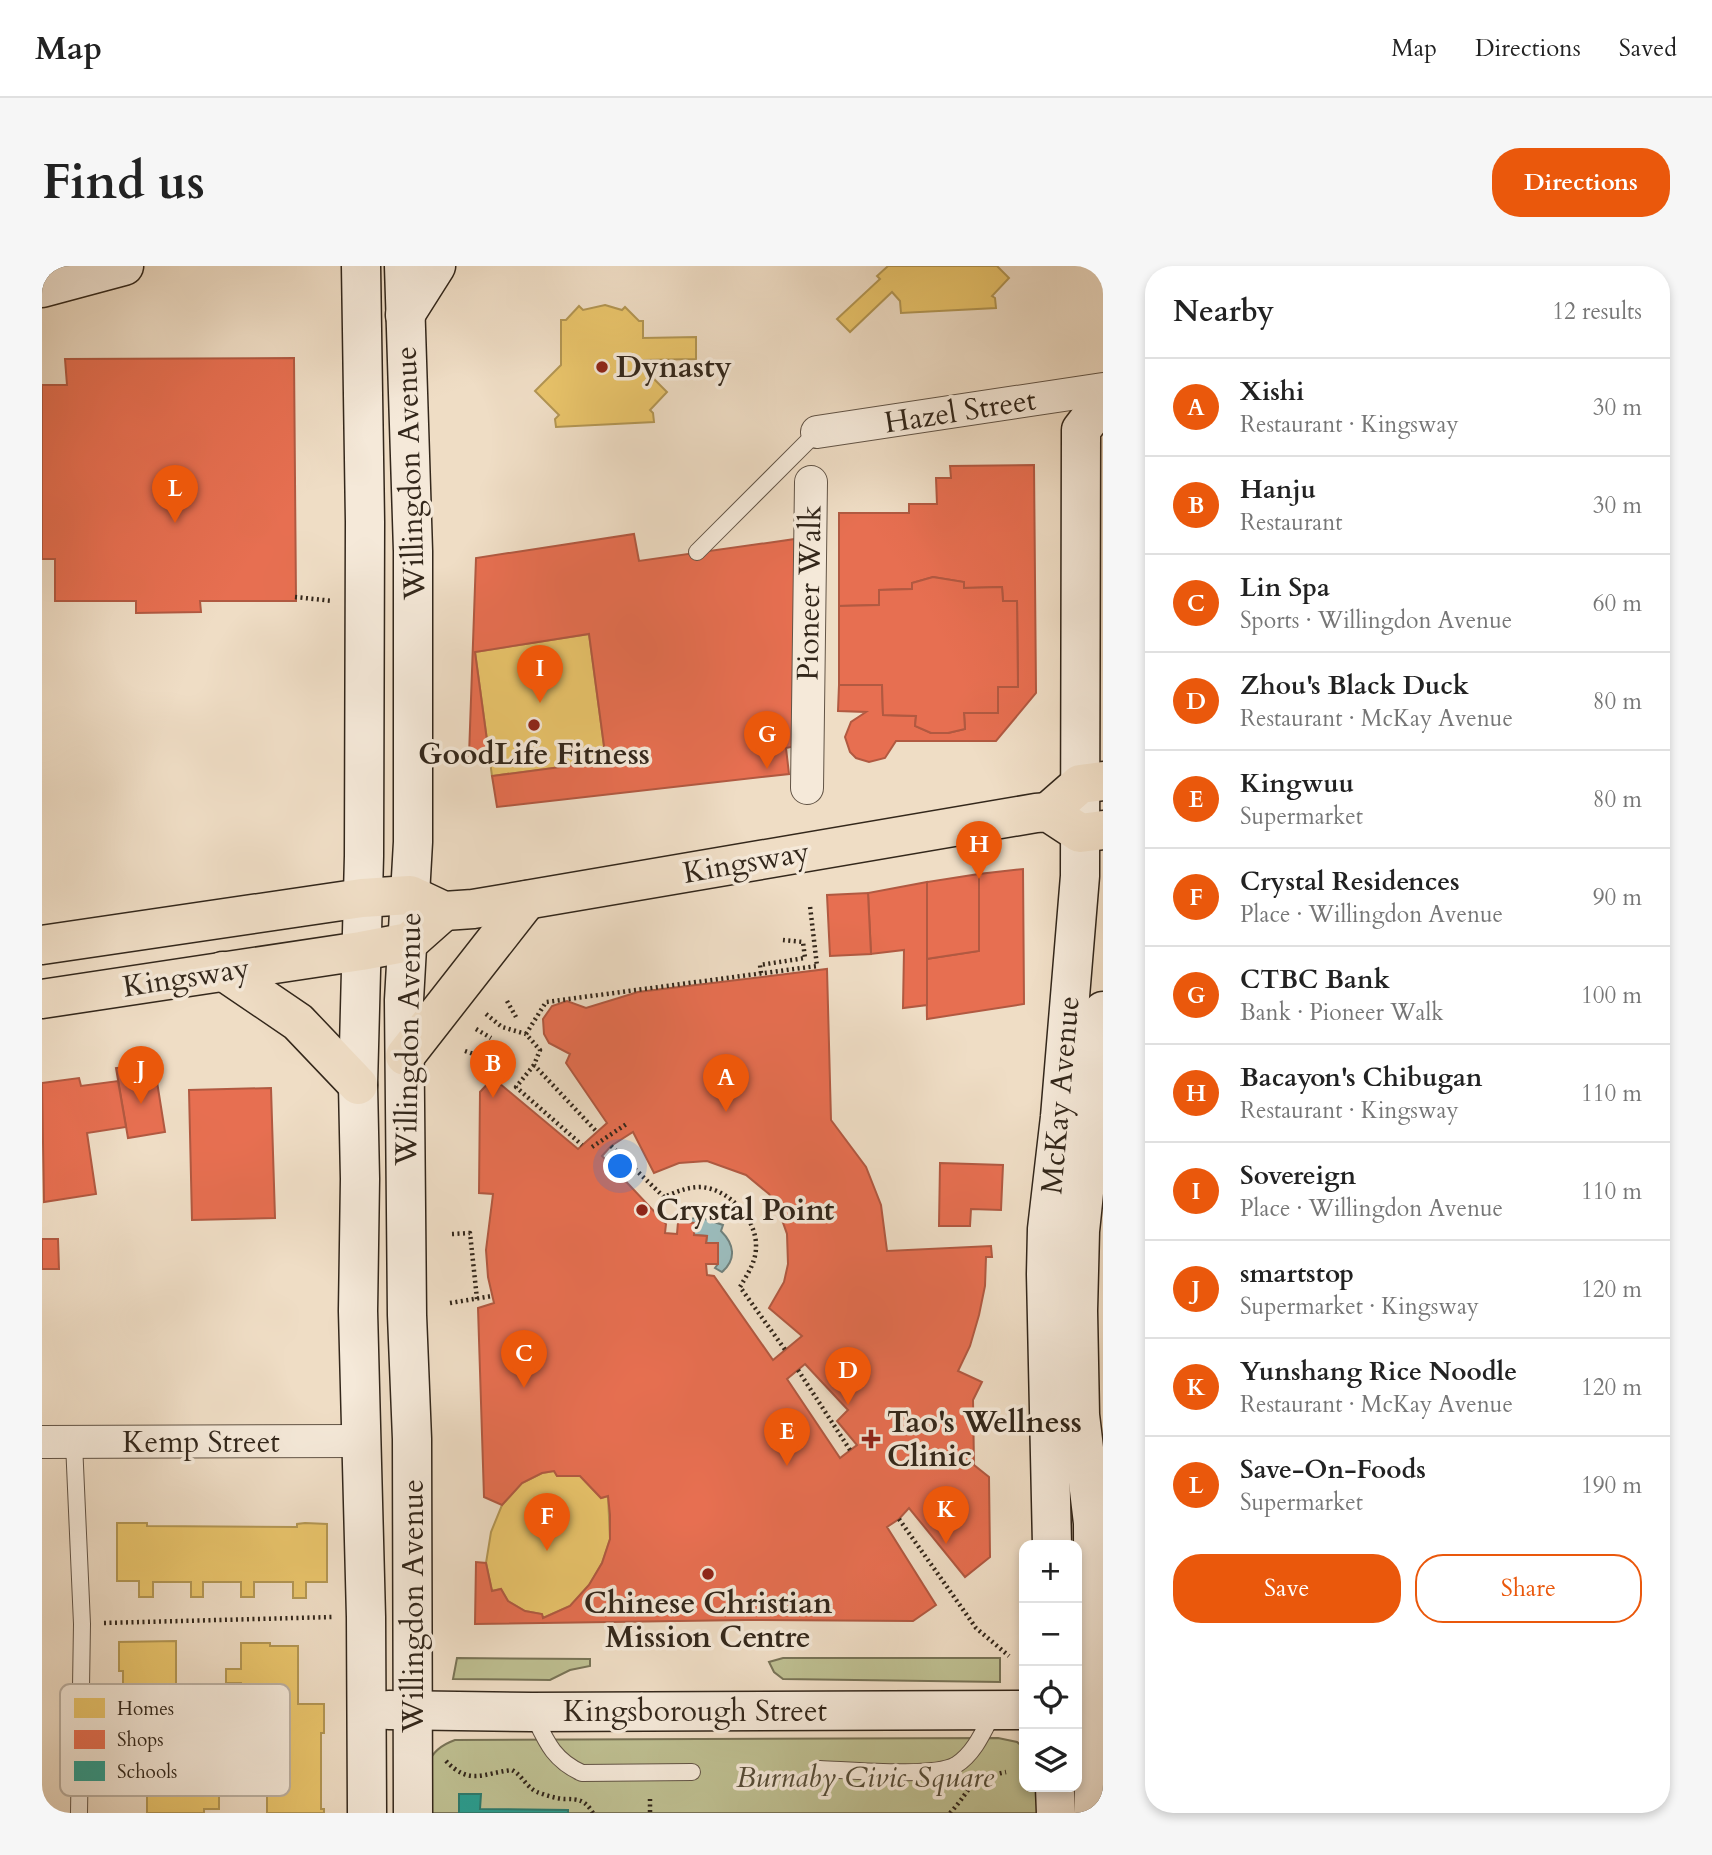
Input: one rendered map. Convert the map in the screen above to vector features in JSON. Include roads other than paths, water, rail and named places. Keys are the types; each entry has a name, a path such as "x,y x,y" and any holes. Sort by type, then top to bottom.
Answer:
{"main road":[{"path":"42,288 124,266"},
{"name":"Willingdon Avenue","path":"361,266 365,522 358,1085 360,1441 366,1618 367,1813"},
{"name":"Willingdon Avenue","path":"404,266 414,551 413,842 404,1000 407,1315 412,1439 414,1813"},
{"path":"405,315 436,266"},
{"name":"McKay Avenue","path":"1094,1813 1091,1709 1093,1523 1080,1415 1076,1263 1048,1216 1060,1117 1080,876 1091,831 1081,429 1103,401"},
{"path":"1048,812 1091,782"},
{"path":"1048,812 1091,831"},
{"name":"Kingsway","path":"42,999 408,942 444,912 1048,812"},
{"path":"410,895 444,912"},
{"name":"Kingsway","path":"42,945 362,898 410,895"},
{"path":"405,1056 527,900"},
{"path":"223,971 298,1022 358,1085"},
{"name":"McKay Avenue","path":"1052,1540 1076,1263 1103,1011"},
{"name":"Kingsborough Street","path":"366,1709 532,1712 1010,1709"},
{"path":"1055,1792 1056,1813"}],"street":[{"name":"Hazel Street","path":"817,432 1103,389"},
{"name":"Pioneer Walk","path":"807,788 811,482"},
{"name":"Kemp Street","path":"42,1442 360,1441"}],"lane":[{"path":"696,552 817,432"},
{"path":"74,1443 82,1624 81,1684"},
{"path":"820,1769 935,1772 956,1765 1010,1709"},
{"path":"532,1712 550,1749 566,1766 582,1773 692,1772"}],"water":[{"path":"699,1217 723,1225 721,1231 729,1241 732,1257 722,1272 715,1268 718,1264 718,1243 706,1243 707,1236 694,1235 694,1223 678,1222"}],"place":[{"name":"Dynasty","path":"602,367"},
{"name":"Save-On-Foods","path":"175,523"},
{"name":"Sovereign","path":"540,703"},
{"name":"GoodLife Fitness","path":"534,725"},
{"name":"CTBC Bank","path":"767,769"},
{"name":"Bacayon's Chibugan","path":"979,879"},
{"name":"Hanju","path":"493,1098"},
{"name":"smartstop","path":"141,1104"},
{"name":"Xishi","path":"726,1112"},
{"name":"Crystal Point","path":"642,1210"},
{"name":"Lin Spa","path":"524,1388"},
{"name":"Zhou's Black Duck","path":"848,1405"},
{"name":"Tao's Wellness Clinic","path":"871,1439"},
{"name":"Kingwuu","path":"787,1466"},
{"name":"Yunshang Rice Noodle","path":"946,1544"},
{"name":"Crystal Residences","path":"547,1551"},
{"name":"Chinese Christian Mission Centre","path":"708,1574"}],"park label":[{"name":"Burnaby Civic Square","path":"865,1777"}]}
